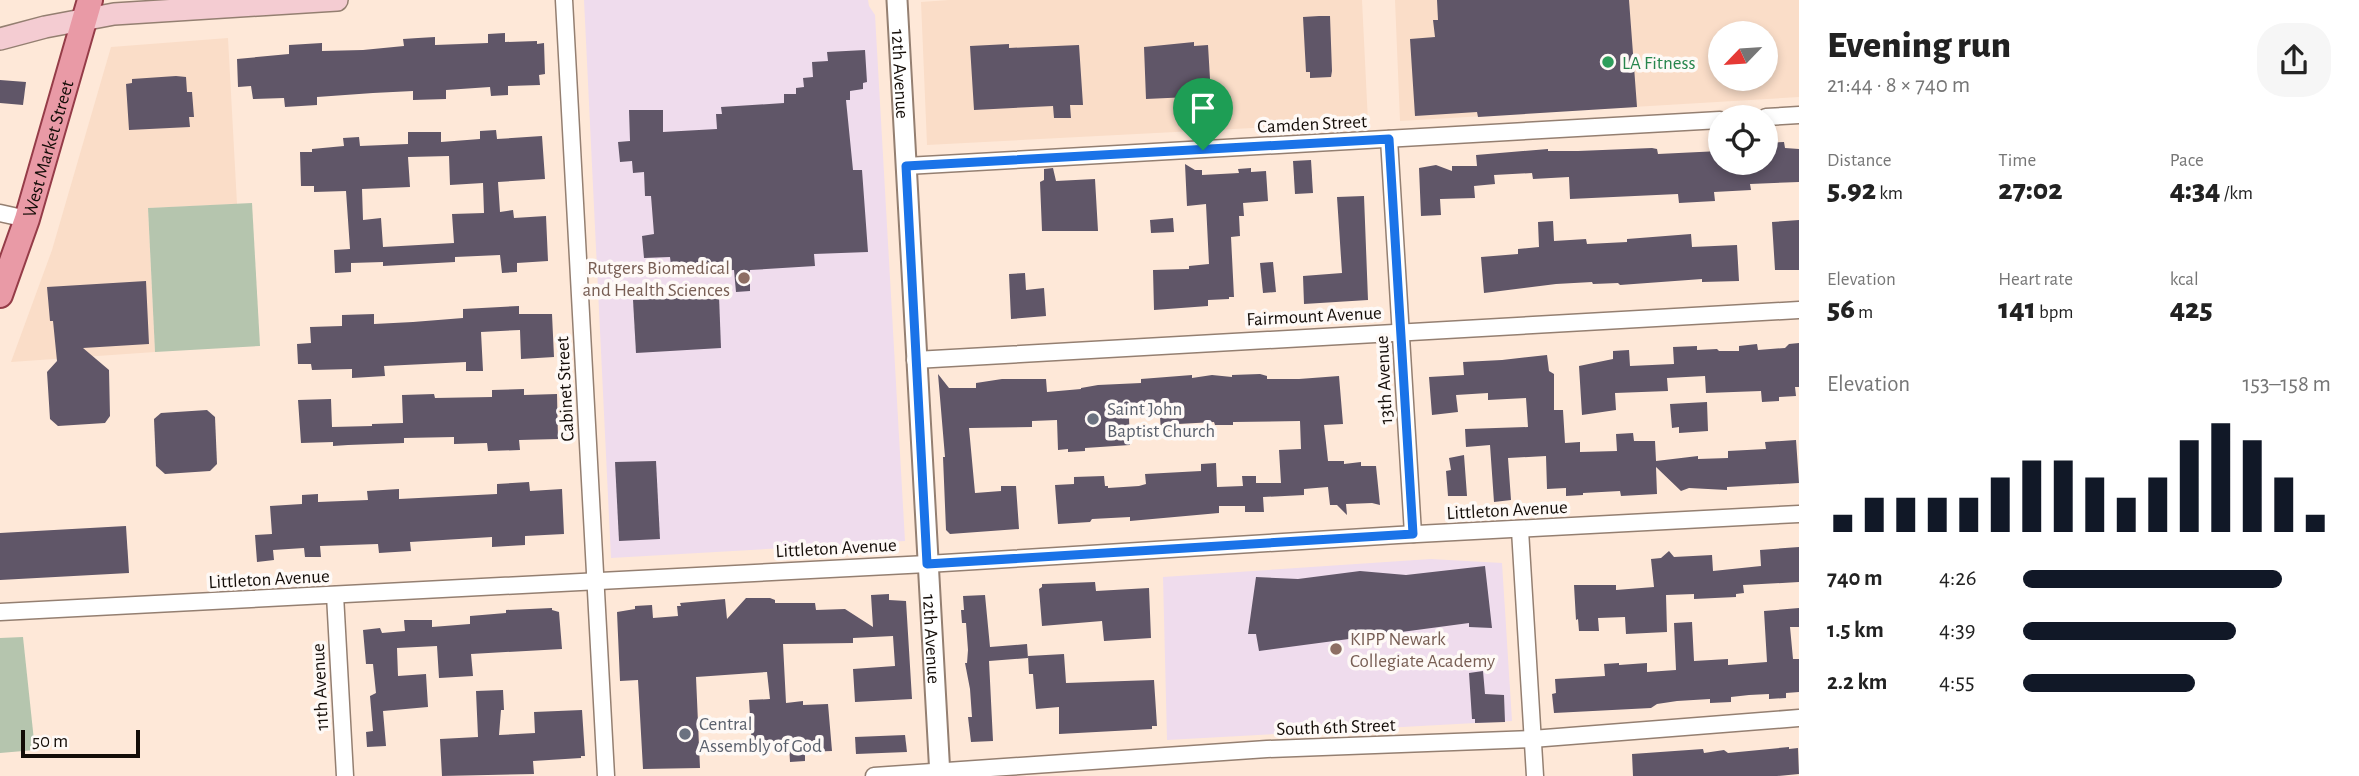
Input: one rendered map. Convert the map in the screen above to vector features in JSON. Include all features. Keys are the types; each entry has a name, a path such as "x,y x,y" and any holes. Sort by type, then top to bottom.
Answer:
{"main road":[{"path":"0,39 87,10 114,14 177,4 337,0"},
{"name":"West Market Street","path":"0,295 27,219 87,10"}],"street":[{"name":"Cabinet Street","path":"564,0 606,776"},
{"name":"12th Avenue","path":"897,0 940,774"},
{"path":"1778,116 1799,115"},
{"name":"Camden Street","path":"906,166 1708,121"},
{"name":"13th Avenue","path":"1389,139 1413,534"},
{"path":"0,214 27,219"},
{"name":"Fairmount Avenue","path":"915,360 1799,310"},
{"name":"Littleton Avenue","path":"0,612 927,564 1413,534 1799,514"},
{"path":"1520,530 1535,776"},
{"name":"11th Avenue","path":"335,595 345,776"},
{"name":"South 6th Street","path":"874,776 940,774 1267,749 1532,739 1799,718"}],"shaded area":[{"name":"Rutgers Biomedical and Health Sciences","path":"584,0 868,0 875,15 905,541 611,558"},
{"path":"1362,0 1368,122 927,145 921,2"},
{"path":"1395,0 1799,0 1799,97 1400,121"},
{"path":"228,38 237,204 148,208 155,352 11,362 52,250 111,47"},
{"name":"KIPP Newark Collegiate Academy","path":"1431,559 1502,563 1512,721 1167,740 1163,577"}],"green space":[{"path":"252,203 260,346 155,352 148,208"},
{"path":"23,637 35,750 0,753 0,638"}],"building":[{"path":"1437,0 1629,0 1637,107 1478,117 1477,112 1415,116 1410,39 1435,37 1433,20 1438,20"},
{"path":"1330,16 1331,77 1310,78 1310,72 1306,72 1303,17"},
{"path":"505,33 505,42 544,43 545,74 539,75 540,85 508,86 508,95 491,96 490,87 446,90 446,99 413,100 413,91 317,97 317,105 285,107 284,98 253,99 251,86 238,87 237,59 289,54 289,45 322,43 322,51 363,50 404,46 403,39 435,37 435,45 488,43 488,34"},
{"path":"1194,42 1194,46 1208,45 1211,96 1146,99 1144,47"},
{"path":"1009,44 1009,48 1079,45 1083,105 1070,105 1071,118 1054,118 1053,106 974,110 970,46"},
{"path":"865,50 867,82 863,83 863,89 850,91 850,100 846,100 853,170 862,170 868,252 814,254 815,266 750,270 750,291 736,292 734,270 672,273 670,257 644,258 642,236 654,234 651,196 645,196 644,172 633,173 632,161 620,162 618,142 630,141 629,110 663,110 663,132 717,129 716,114 722,114 721,107 784,103 784,94 796,94 796,88 804,87 803,78 813,77 812,62 828,61 827,52"},
{"path":"186,77 187,92 192,92 194,117 189,117 190,127 129,130 126,84 132,83 132,79"},
{"path":"0,80 26,82 23,105 0,103"},
{"path":"496,130 497,139 542,136 545,179 498,182 500,212 513,210 514,218 546,216 548,261 517,263 517,272 502,273 500,255 455,257 455,262 383,266 383,262 351,263 351,272 335,273 334,250 350,249 346,191 314,192 314,186 301,186 300,152 344,146 343,138 359,137 360,146 408,144 408,132 441,132 441,142 480,139 480,131","holes":["449,156 450,185 483,183 484,213 452,214 454,243 383,247 381,218 363,220 362,189 410,187 408,157"]},
{"path":"1778,142 1784,142 1785,148 1799,149 1799,182 1750,184 1751,190 1714,192 1715,201 1679,203 1678,194 1570,199 1569,177 1533,179 1532,173 1494,175 1495,184 1474,186 1475,198 1440,199 1441,215 1421,216 1419,168 1436,165 1452,171 1452,166 1477,166 1476,155 1548,149 1578,151 1652,148 1657,149 1658,154 1708,152 1708,175 1778,175"},
{"path":"1311,160 1313,193 1295,194 1293,161"},
{"path":"1185,164 1195,170 1202,170 1202,175 1239,173 1238,169 1251,168 1251,172 1266,171 1268,201 1243,203 1244,216 1239,216 1240,236 1231,237 1234,297 1208,300 1208,306 1154,310 1153,270 1189,269 1189,266 1209,264 1206,204 1187,206"},
{"path":"1053,168 1056,181 1095,179 1098,231 1042,231 1040,182 1044,180 1044,169"},
{"path":"1364,196 1368,300 1304,304 1303,276 1342,273 1337,197"},
{"path":"1173,218 1174,232 1151,233 1150,220"},
{"path":"1799,220 1799,270 1775,270 1772,222"},
{"path":"1553,221 1554,241 1586,239 1587,244 1627,242 1627,239 1691,234 1692,247 1737,245 1739,281 1702,282 1702,279 1620,285 1592,282 1484,293 1481,257 1518,254 1518,249 1539,247 1538,222"},
{"path":"1273,262 1276,292 1263,293 1260,263"},
{"path":"1025,273 1026,290 1044,288 1046,316 1011,319 1009,274"},
{"path":"146,281 149,344 83,348 109,370 110,416 105,423 58,426 50,419 47,372 57,361 47,287"},
{"path":"719,296 721,348 636,353 633,300"},
{"path":"519,306 519,314 552,314 554,357 521,359 520,330 481,332 483,371 466,371 466,362 384,366 385,376 352,378 352,369 312,370 311,364 298,364 297,344 311,343 310,327 342,326 342,315 374,314 374,324 463,318 463,309"},
{"path":"1799,343 1799,387 1795,387 1796,396 1762,402 1761,391 1706,393 1705,376 1667,378 1668,391 1615,393 1616,410 1582,415 1579,366 1613,359 1613,351 1629,350 1630,366 1674,364 1673,347 1697,346 1697,350 1739,351 1739,346 1757,344 1758,350 1785,348 1789,344"},
{"path":"1547,355 1549,371 1554,374 1554,410 1563,410 1565,443 1580,442 1580,452 1617,451 1616,434 1633,433 1634,441 1655,441 1656,461 1698,456 1698,459 1728,458 1728,451 1766,449 1765,442 1796,440 1799,483 1727,487 1727,490 1689,488 1681,491 1656,467 1657,494 1621,496 1620,491 1566,496 1566,488 1547,489 1546,456 1508,458 1511,500 1494,502 1490,445 1466,447 1465,429 1528,427 1526,398 1488,400 1488,393 1456,395 1458,412 1432,415 1429,377 1464,375 1463,362"},
{"path":"938,374 949,388 976,388 976,383 1002,379 1046,379 1047,392 1192,375 1192,378 1260,374 1267,376 1267,379 1339,376 1343,424 1324,425 1328,461 1344,461 1344,464 1361,462 1361,466 1376,466 1380,505 1346,504 1347,515 1337,505 1330,505 1328,487 1304,489 1304,495 1263,497 1264,512 1245,512 1245,506 1219,506 1219,513 1130,521 1130,517 1092,519 1090,522 1058,524 1055,485 1074,484 1074,477 1104,476 1105,486 1108,488 1139,486 1146,484 1145,474 1201,471 1201,464 1216,463 1217,487 1243,486 1242,476 1256,476 1256,483 1281,483 1279,450 1301,449 1300,421 1233,422 1233,425 1215,425 1214,422 1178,424 1178,430 1161,431 1160,417 1129,418 1130,445 1068,452 1068,449 1058,450 1057,420 1032,421 1032,427 969,428 975,493 1001,491 1001,486 1016,486 1019,529 950,534 946,530 945,457"},
{"path":"524,389 524,395 557,394 558,439 519,440 520,450 488,451 487,443 454,444 454,437 404,438 404,443 333,446 333,442 301,443 298,400 331,399 332,427 372,426 403,423 402,395 434,394 435,398 492,397 492,390"},
{"path":"1707,402 1708,431 1679,433 1679,427 1672,428 1670,404"},
{"path":"207,410 215,417 217,464 210,471 165,474 156,466 154,419 161,413"},
{"path":"1464,455 1467,496 1448,496 1446,471 1451,470 1449,458"},
{"path":"656,461 660,539 619,541 615,462"},
{"path":"529,482 530,491 562,489 564,534 525,536 525,545 492,547 492,537 410,542 411,551 379,553 378,544 320,546 321,557 305,557 304,548 273,550 274,560 257,562 255,535 272,534 270,506 302,504 302,495 318,494 318,502 368,500 367,491 399,489 399,499 497,494 497,484"},
{"path":"126,526 129,573 0,580 0,533"},
{"path":"1799,547 1799,582 1743,585 1744,593 1736,594 1736,597 1694,599 1694,594 1666,595 1667,632 1626,634 1625,617 1598,618 1599,631 1579,631 1574,585 1616,585 1616,590 1654,587 1651,559 1661,558 1669,551 1674,557 1712,555 1713,571 1761,566 1760,550"},
{"path":"1485,566 1492,628 1469,627 1469,623 1259,651 1256,634 1248,634 1256,577 1298,579 1360,571 1406,575"},
{"path":"1095,582 1096,591 1149,588 1151,638 1104,641 1102,621 1042,626 1039,589 1042,584"},
{"path":"889,594 889,600 906,601 912,699 855,702 853,669 895,666 893,636 853,638 853,643 783,644 786,703 803,701 803,705 828,704 832,751 805,752 805,761 790,762 789,745 752,747 749,700 770,699 767,672 696,677 700,768 643,769 638,680 620,681 617,612 635,609 635,606 652,605 653,618 678,616 677,606 681,606 680,603 725,599 727,619 746,598 770,598 775,600 775,603 815,603 816,610 845,609 873,627 871,595"},
{"path":"985,595 990,647 1027,644 1028,658 989,661 993,741 971,742 968,717 972,717 970,689 965,663 968,650 966,623 962,623 961,610 964,610 963,596"},
{"path":"552,608 559,612 562,649 471,654 473,676 439,678 437,646 397,648 398,676 426,674 428,707 383,711 386,746 367,747 366,732 373,731 370,696 376,693 373,664 366,664 363,630 380,628 382,633 405,631 404,620 432,620 432,627 470,624 470,616 506,613 506,610"},
{"path":"1799,608 1799,627 1790,627 1793,659 1799,659 1799,692 1786,693 1786,698 1769,699 1769,694 1749,695 1731,697 1731,702 1710,703 1710,699 1677,701 1657,704 1651,708 1554,713 1552,694 1556,693 1555,679 1605,676 1604,664 1647,663 1647,672 1676,670 1674,623 1692,622 1694,661 1728,659 1728,665 1767,662 1764,611"},
{"path":"1064,654 1066,683 1154,680 1157,726 1152,726 1152,729 1059,734 1059,707 1036,709 1033,674 1029,674 1028,656"},
{"path":"1483,671 1485,694 1504,695 1505,722 1475,723 1475,719 1472,719 1469,673"},
{"path":"503,690 504,710 501,710 499,735 535,733 534,712 582,710 585,756 533,761 534,774 442,776 440,739 478,737 476,691"},
{"path":"905,735 907,752 856,754 855,737"},
{"path":"1798,748 1799,774 1633,776 1632,754 1703,749 1704,753 1724,750 1728,753"}],"place":[{"name":"LA Fitness","path":"1608,62"},
{"name":"Rutgers Biomedical and Health Sciences","path":"744,278"},
{"name":"Saint John Baptist Church","path":"1093,419"},
{"name":"KIPP Newark Collegiate Academy","path":"1336,649"},
{"name":"Central Assembly of God","path":"685,734"}],"route":[{"path":"1389,139 1413,534 927,564 906,166 1203,150 1389,139"}]}
